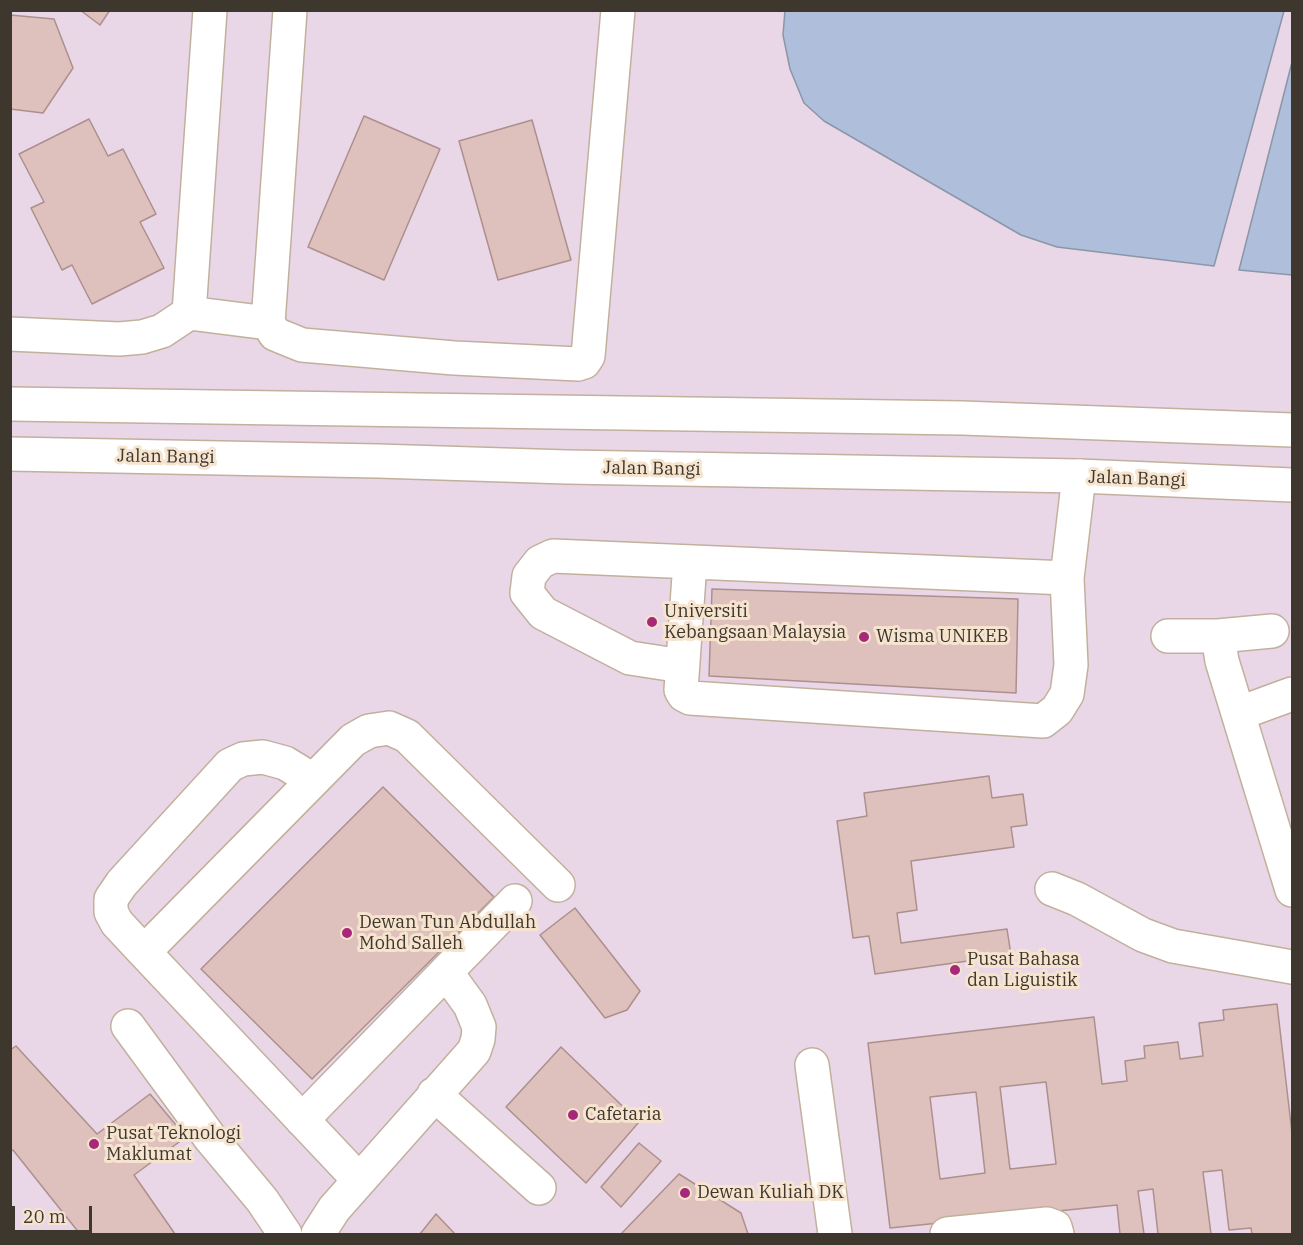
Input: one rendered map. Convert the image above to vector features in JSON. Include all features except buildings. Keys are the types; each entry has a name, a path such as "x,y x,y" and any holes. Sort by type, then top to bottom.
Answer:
{"main road":[{"path":"189,313 210,10"},
{"path":"290,10 268,323 275,334 302,345 578,364 584,362 588,356 618,10"},
{"path":"10,334 119,339 142,337 162,331 189,313 268,323"},
{"path":"10,404 971,418 1293,429"},
{"name":"Jalan Bangi","path":"10,454 1080,476 1293,485"},
{"path":"690,562 681,690 690,698 1043,721 1057,710 1067,694 1071,665 1067,578 1080,476"},
{"path":"682,666 630,658 543,613 527,593 529,576 540,562 553,556 1067,578"},
{"path":"1168,636 1218,636 1272,631"},
{"path":"1218,636 1222,661 1293,890"},
{"path":"1240,713 1293,694"},
{"path":"144,952 353,740 369,731 389,728 407,736 558,885"},
{"path":"313,780 285,763 263,758 243,759 230,765 122,883 111,899 111,912 144,952 358,1180"},
{"path":"1052,889 1077,899 1143,934 1173,946 1293,967"},
{"path":"302,1120 515,901"},
{"path":"318,1234 334,1209 358,1180 474,1051 478,1039 478,1027 470,1005 446,972"},
{"path":"128,1026 211,1139 262,1200 285,1234"},
{"path":"812,1065 835,1234"},
{"path":"434,1094 539,1188"},
{"path":"947,1234 1047,1224 1055,1227 1057,1234"}],"shaded area":[{"name":"Universiti Kebangsaan Malaysia","path":"10,11 1292,11 1292,1234 11,1234"}],"water":[{"path":"785,10 1284,11 1214,266 1057,247 1021,235 824,121 804,103 790,69 783,35"},
{"path":"1292,62 1292,275 1239,270"}],"place":[{"name":"Universiti Kebangsaan Malaysia","path":"652,622"},
{"name":"Wisma UNIKEB","path":"864,637"},
{"name":"Dewan Tun Abdullah Mohd Salleh","path":"347,933"},
{"name":"Pusat Bahasa dan Liguistik","path":"955,970"},
{"name":"Cafetaria","path":"573,1115"},
{"name":"Pusat Teknologi Maklumat","path":"94,1144"},
{"name":"Dewan Kuliah DK","path":"685,1193"}]}
